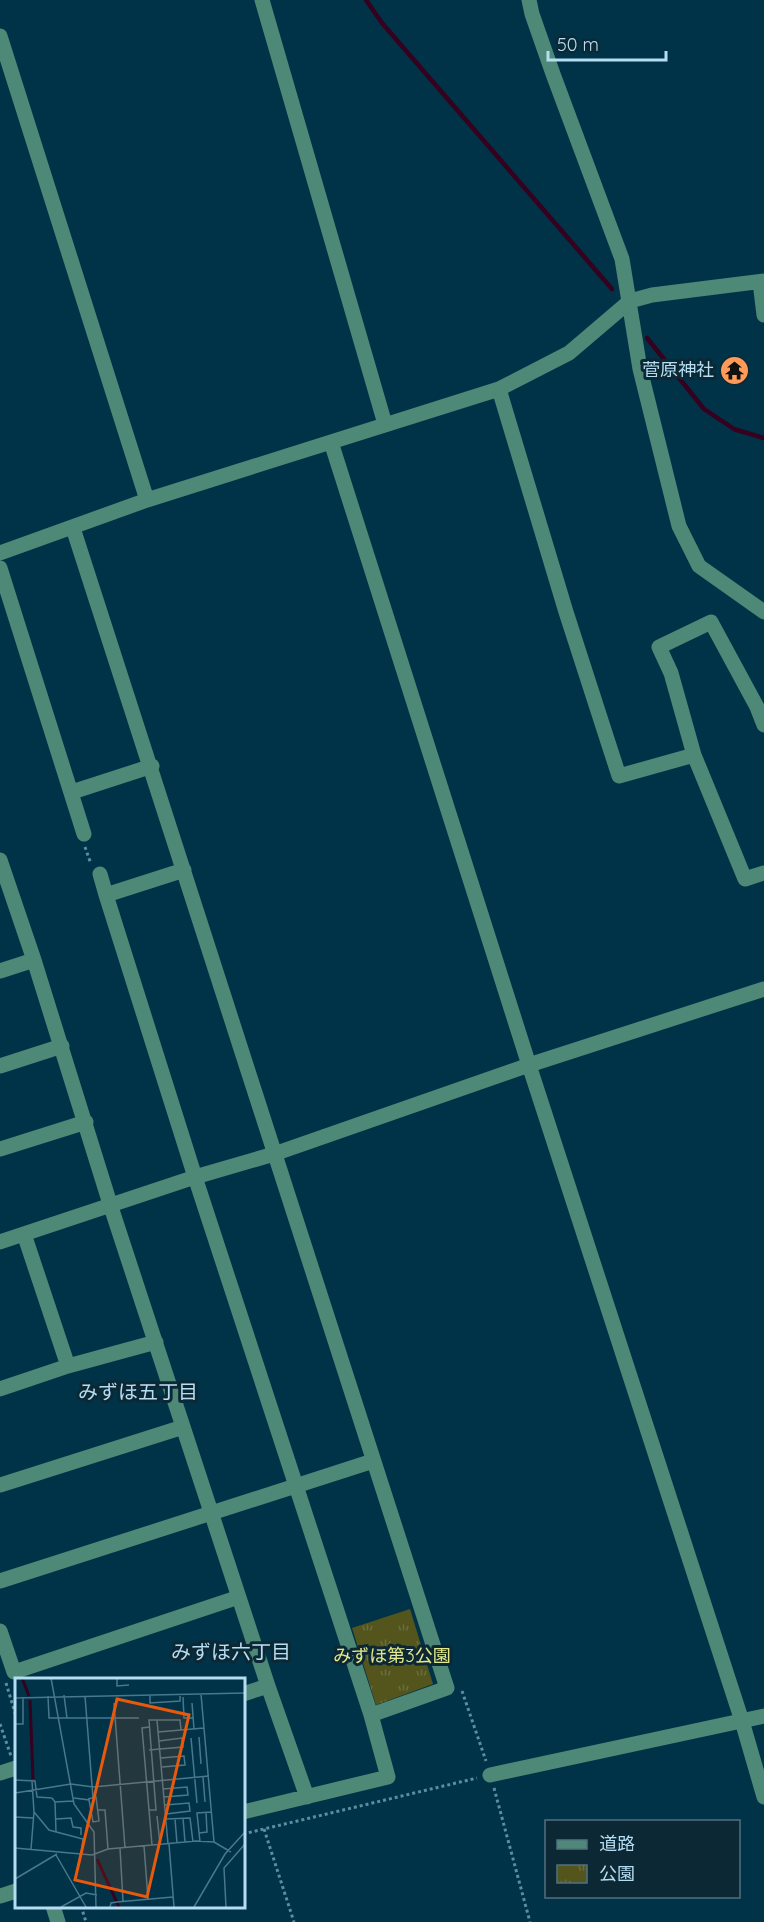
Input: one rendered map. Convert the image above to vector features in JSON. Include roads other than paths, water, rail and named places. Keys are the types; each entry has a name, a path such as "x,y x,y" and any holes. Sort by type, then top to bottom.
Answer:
{"street":[{"path":"262,0 385,424"},
{"path":"529,0 553,74 622,259 640,369 679,526 699,566 764,612"},
{"path":"0,36 147,500"},
{"path":"0,553 147,500 499,389 569,353 630,301 652,295 762,281 764,315"},
{"path":"499,389 566,612 619,776 694,755"},
{"path":"331,442 528,1065 764,1797"},
{"path":"73,528 152,766 274,1154 447,1688 370,1715"},
{"path":"0,568 84,834"},
{"path":"764,725 757,706 711,622 659,647 671,673 694,755 745,879 764,873"},
{"path":"72,792 152,766"},
{"path":"0,860 3,880 34,960 111,1207 268,1686 307,1797"},
{"path":"106,895 184,870"},
{"path":"100,874 388,1777 244,1812"},
{"path":"0,971 34,960"},
{"path":"0,1242 111,1207 195,1177 274,1154 528,1065 764,988"},
{"path":"0,1066 62,1046"},
{"path":"0,1149 86,1122"},
{"path":"24,1234 68,1366"},
{"path":"0,1389 68,1366 156,1342"},
{"path":"0,1485 183,1427"},
{"path":"0,1581 374,1461"},
{"path":"0,1631 14,1672 239,1597"},
{"path":"244,1694 268,1686"},
{"path":"490,1775 764,1716"},
{"path":"0,1773 15,1768"},
{"path":"0,1896 15,1891"},
{"path":"54,1907 58,1922"}],"waterway":[{"path":"366,0 382,23 612,289"},
{"path":"647,338 704,409 734,429 764,438"}],"place":[{"name":"菅原神社","path":"735,370"}],"district":[{"name":"みずほ五丁目","path":"138,1392"},
{"name":"みずほ六丁目","path":"231,1652"}],"park label":[{"name":"みずほ第3公園","path":"392,1656"}]}
